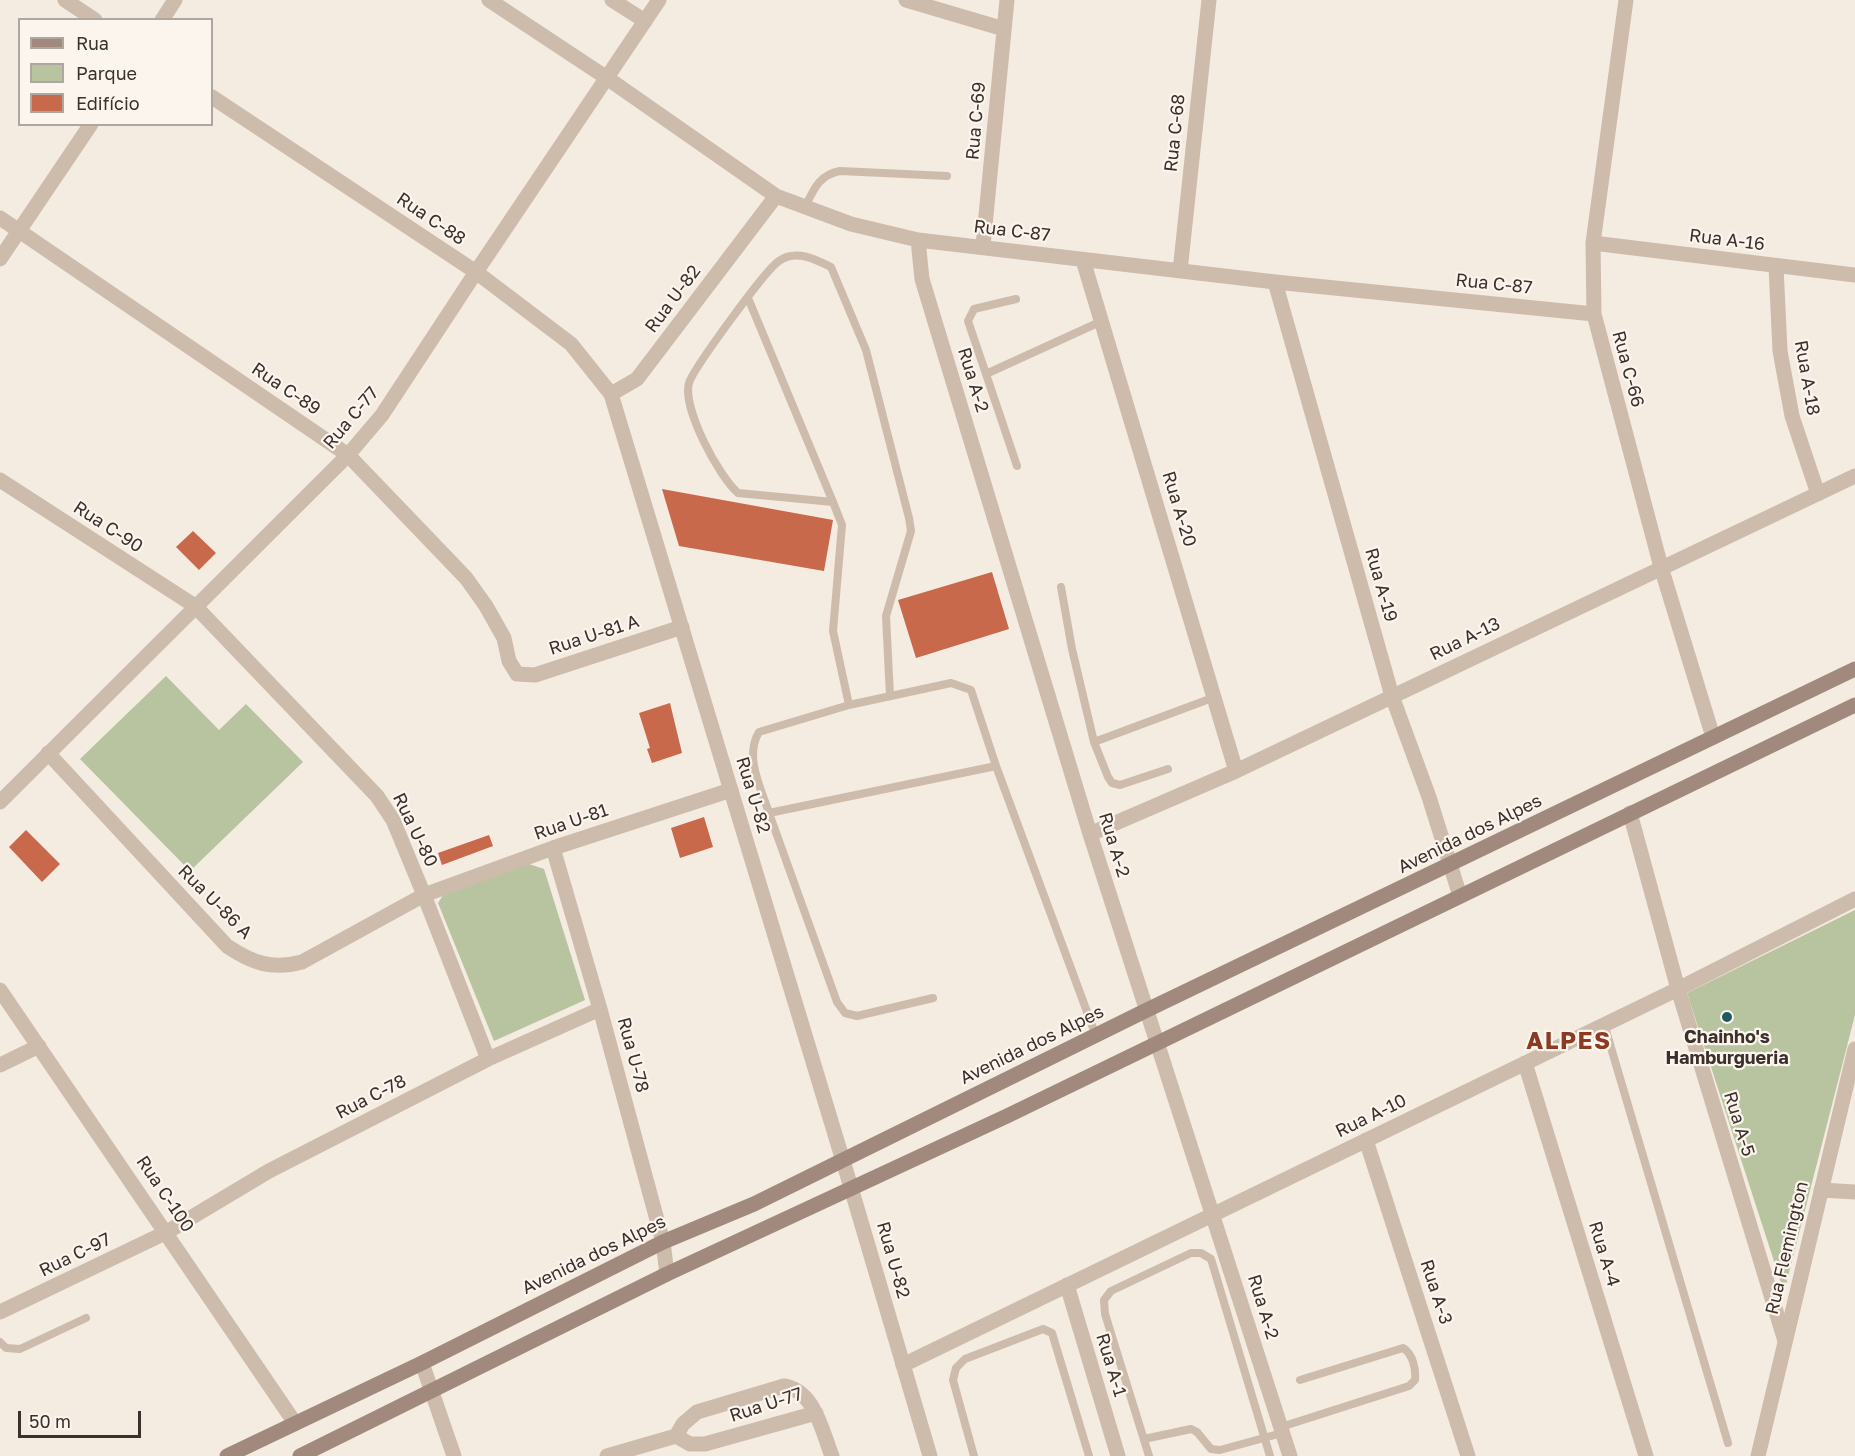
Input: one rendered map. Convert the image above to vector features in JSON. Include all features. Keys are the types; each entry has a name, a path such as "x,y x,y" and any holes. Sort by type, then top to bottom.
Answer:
{"main road":[{"name":"Avenida dos Alpes","path":"227,1456 422,1363 663,1242 754,1204 1147,1010 1855,669"},
{"path":"300,1456 667,1274 852,1189 1855,705"}],"street":[{"path":"65,0 92,18"},
{"path":"163,18 176,0"},
{"name":"Rua C-87","path":"489,0 607,78 776,196 851,224 918,240 983,246 1083,260 1594,314"},
{"path":"612,0 645,21"},
{"name":"Rua C-77","path":"0,802 348,455 382,415 659,0"},
{"path":"906,0 1004,29"},
{"name":"Rua C-69","path":"983,246 1007,0"},
{"name":"Rua C-68","path":"1180,271 1209,0"},
{"name":"Rua C-66","path":"1626,0 1593,243 1594,314 1660,567 1713,737"},
{"name":"Rua C-88","path":"213,98 476,272 571,344 611,394"},
{"path":"0,259 90,126"},
{"name":"Rua U-82","path":"776,196 637,379 611,394 852,1189 930,1456"},
{"name":"Rua C-89","path":"0,218 348,455 466,578 486,606 504,638 509,661 517,674"},
{"name":"Rua A-2","path":"918,240 922,279 1090,834 1159,1041 1290,1456"},
{"name":"Rua A-16","path":"1593,243 1855,275"},
{"name":"Rua A-20","path":"1083,260 1236,771"},
{"name":"Rua A-18","path":"1776,266 1780,351 1790,405 1818,494"},
{"name":"Rua A-19","path":"1275,282 1392,696 1429,796 1461,896"},
{"name":"Rua A-13","path":"1090,834 1236,771 1855,476"},
{"name":"Rua C-90","path":"0,480 195,606"},
{"name":"Rua U-80","path":"195,606 377,796 393,820 488,1059"},
{"name":"Rua U-81 A","path":"517,674 535,675 682,627"},
{"name":"Rua U-86 A","path":"48,753 227,946 246,959 268,966 285,966 302,962 424,895"},
{"name":"Rua U-81","path":"424,895 553,848 731,790"},
{"name":"Rua A-5","path":"1630,813 1678,989 1785,1341"},
{"name":"Rua U-78","path":"553,848 600,1009 663,1242 667,1274"},
{"name":"Rua A-10","path":"903,1365 1678,989 1855,899"},
{"name":"Rua C-100","path":"0,990 295,1423"},
{"name":"Rua C-78","path":"167,1232 269,1171 488,1059 600,1009"},
{"path":"0,1065 39,1046"},
{"name":"Rua Flemington","path":"1758,1456 1855,1049"},
{"name":"Rua A-4","path":"1525,1063 1646,1456"},
{"name":"Rua A-3","path":"1366,1140 1468,1456"},
{"path":"1821,1190 1855,1192"},
{"name":"Rua C-97","path":"0,1312 167,1232"},
{"name":"Rua A-1","path":"1067,1285 1118,1456"},
{"path":"422,1363 454,1456"},
{"name":"Rua U-77","path":"784,1386 795,1388 804,1394 816,1413 705,1444 690,1444 676,1436 682,1425 697,1412 784,1386"},
{"path":"816,1413 832,1456"},
{"path":"607,1456 676,1436"}],"lane":[{"path":"805,207 818,181 828,173 840,171 947,176"},
{"path":"833,502 738,493 728,484 706,449 687,395 695,370 748,298 778,261 793,255 810,257 831,267 866,350 911,531 886,616 890,696"},
{"path":"748,298 842,525 833,631 849,705"},
{"path":"1016,299 974,309 969,314 968,321 1017,466"},
{"path":"986,374 1102,321"},
{"path":"1061,587 1072,649 1094,742 1112,783 1120,784 1168,769"},
{"path":"933,998 857,1016 845,1012 837,1002 769,813 752,755 753,743 759,732 849,705 951,683 971,690 996,766 1096,1036"},
{"path":"1094,742 1215,697"},
{"path":"769,813 996,766"},
{"path":"1604,1024 1728,1443"},
{"path":"1149,1456 1105,1314 1104,1300 1111,1291 1191,1253 1201,1253 1211,1259 1270,1456"},
{"path":"0,1342 6,1348 20,1349 86,1318"},
{"path":"974,1456 953,1380 956,1368 965,1359 1043,1329 1052,1334 1089,1456"},
{"path":"1144,1439 1191,1429 1197,1432 1211,1449 1220,1450 1265,1438 1409,1386 1415,1380 1416,1372 1409,1352 1403,1348 1300,1380"}],"green space":[{"path":"166,676 219,730 246,704 303,762 190,871 80,759"},
{"path":"529,864 544,869 585,1000 494,1041 438,903 447,889"},
{"path":"1855,910 1855,1015 1784,1292 1687,993"}],"building":[{"path":"662,489 833,520 824,571 679,546"},
{"path":"193,531 216,553 199,570 176,547"},
{"path":"992,572 1009,629 916,658 898,600"},
{"path":"670,703 682,753 652,763 647,749 650,748 639,713"},
{"path":"704,817 713,847 680,858 671,828"},
{"path":"26,830 60,864 42,882 9,847"},
{"path":"489,835 493,846 442,865 438,853"}],"place":[{"name":"Chainho's Hamburgueria","path":"1727,1017"}],"district":[{"name":"ALPES","path":"1569,1041"}]}
